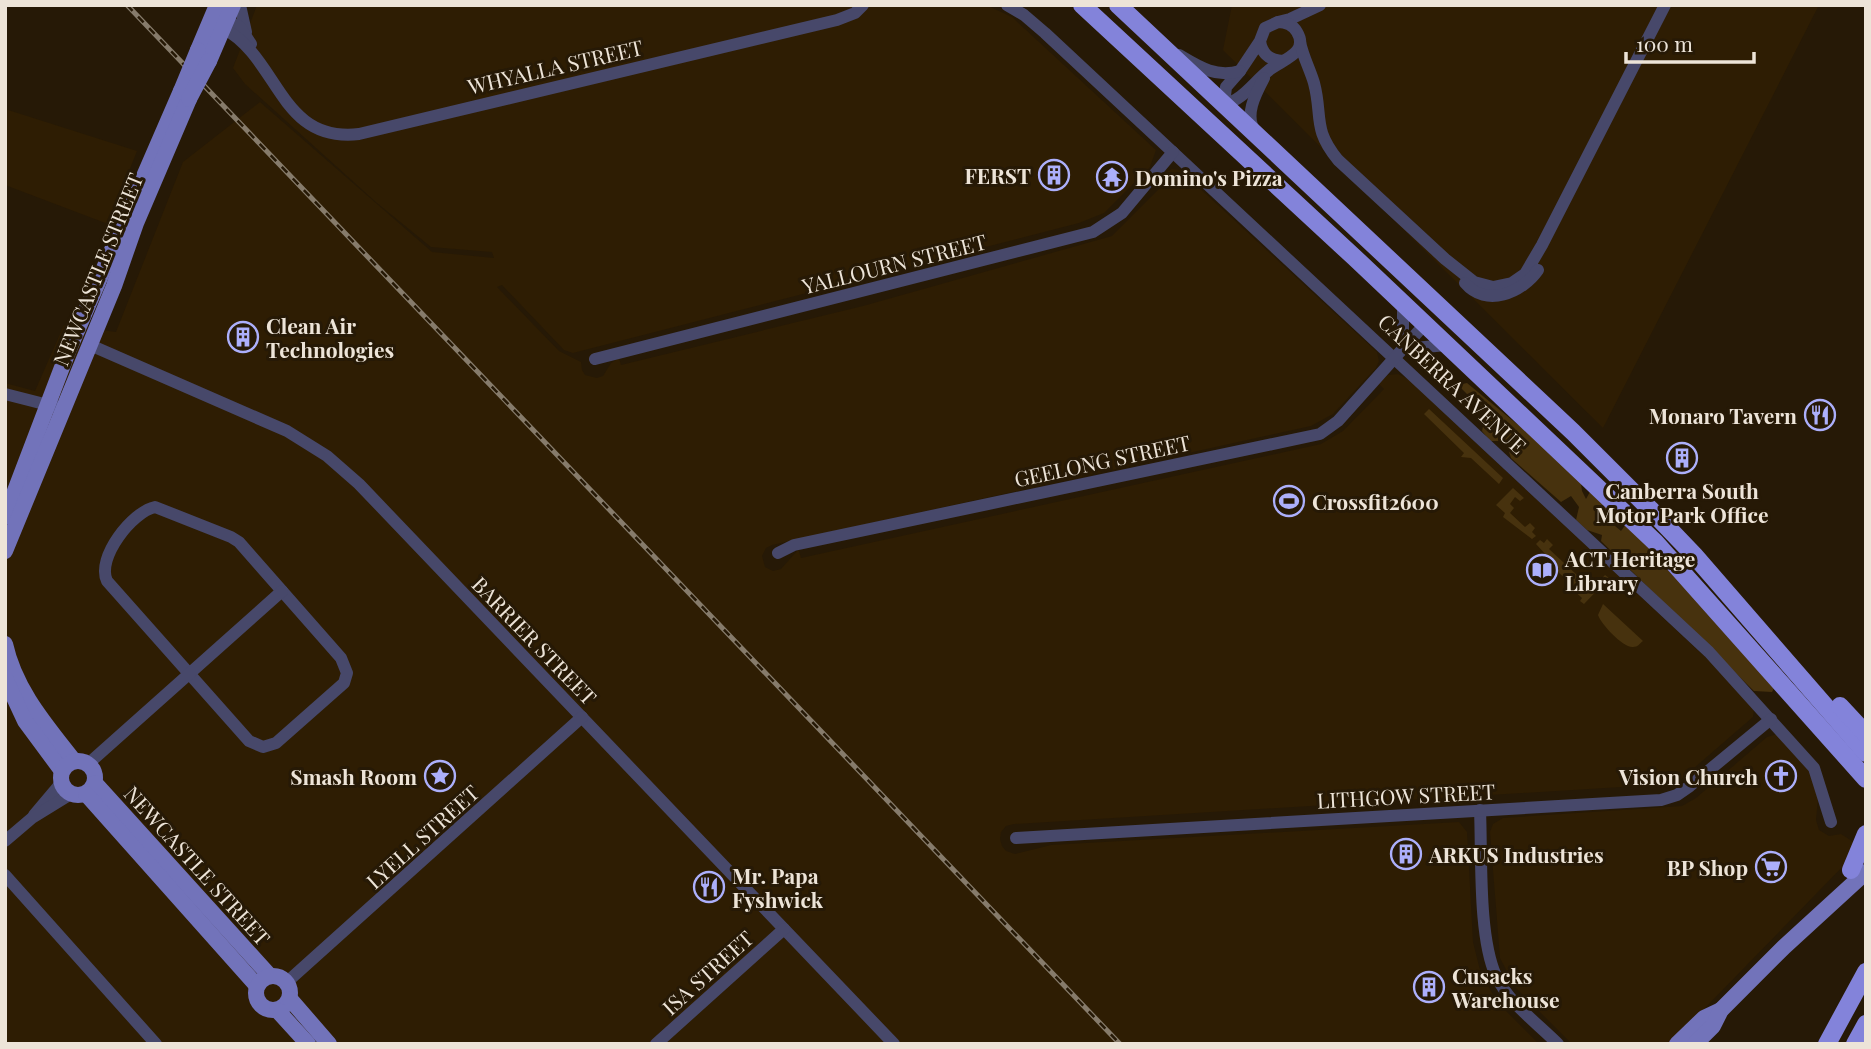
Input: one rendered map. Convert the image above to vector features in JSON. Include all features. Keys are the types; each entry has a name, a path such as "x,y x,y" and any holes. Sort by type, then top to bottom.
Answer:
{"highway":[{"name":"CANBERRA AVENUE","path":"1082,5 1655,541 1866,779"},
{"path":"1118,5 1573,432 1650,509 1866,753"},
{"path":"1182,99 1208,107 1224,104"},
{"path":"1224,104 1223,121 1270,181"},
{"path":"1418,285 1429,303 1425,324"},
{"path":"1425,324 1436,319 1458,323"},
{"path":"1619,506 1641,513 1650,509"},
{"path":"1650,509 1646,520 1655,541"},
{"path":"1798,675 1835,701 1866,734"},
{"path":"1798,675 1834,707 1866,742"},
{"path":"1858,871 1866,834"},
{"path":"1827,1044 1866,972"},
{"path":"1855,1044 1866,1024"}],"main road":[{"name":"NEWCASTLE STREET","path":"5,551 56,407 58,382 103,266 207,53 220,16"},
{"name":"NEWCASTLE STREET","path":"5,517 56,407 90,345 185,95"},
{"path":"58,382 78,349 90,345 87,327 103,266"},
{"name":"NEWCASTLE STREET","path":"5,644 16,677 32,708 77,779"},
{"name":"NEWCASTLE STREET","path":"5,678 25,721 264,981 256,995 260,1004 268,1009 285,997"},
{"path":"1695,1044 1713,1026 1721,1010 1858,871 1866,855"},
{"path":"264,981 280,976 285,997 308,1044"},
{"path":"285,997 329,1044"},
{"path":"1678,1044 1704,1018 1721,1010"}],"street":[{"name":"WHYALLA STREET","path":"240,5 248,38"},
{"name":"WHYALLA STREET","path":"220,16 240,27 272,81 296,112 314,128 331,135 359,134 837,20 855,13 863,5"},
{"name":"CANBERRA AVENUE","path":"1007,5 1045,33 1709,652 1814,768 1832,822"},
{"path":"1278,22 1291,25 1296,30 1314,83 1321,134 1327,147 1445,259 1474,282 1493,287 1512,283 1525,274 1542,246 1665,5"},
{"path":"1317,7 1306,20 1298,49 1286,60 1270,68 1238,99 1224,104 1226,87 1260,41 1265,28 1317,7"},
{"name":"WHYALLA STREET","path":"220,16 257,57"},
{"path":"1260,41 1269,58 1286,60 1305,67 1314,83"},
{"path":"1158,43 1211,72 1223,75 1240,71"},
{"name":"WHYALLA STREET","path":"207,53 226,44 236,46 272,81"},
{"path":"1265,142 1252,127 1250,116 1251,108 1270,68"},
{"name":"YALLOURN STREET","path":"595,359 1093,232 1122,213 1173,152"},
{"name":"CANBERRA AVENUE","path":"1403,304 1403,349"},
{"name":"GEELONG STREET","path":"778,553 794,545 1320,434 1338,421 1425,324"},
{"name":"BARRIER STREET","path":"90,345 287,431 327,456 359,484 894,1044"},
{"path":"1403,349 1447,345"},
{"path":"5,394 56,407"},
{"path":"155,507 239,542 341,658 347,673 338,690 284,738 263,747 250,741 190,673 104,576 118,537 148,508 155,507"},
{"path":"5,841 77,779 282,591"},
{"name":"LYELL STREET","path":"285,997 582,717"},
{"name":"LITHGOW STREET","path":"1016,838 1661,800 1677,795 1690,786 1771,719"},
{"path":"1480,810 1488,952 1497,977 1510,997 1558,1044"},
{"path":"5,874 156,1044"},
{"name":"ISA STREET","path":"656,1044 784,929"}],"shaded area":[{"path":"257,5 986,5 1012,17 1156,150 1150,167 1104,213 1079,223 573,353 564,350 502,285 497,287 559,351 581,362 585,375 597,378 603,376 611,363 619,358 621,365 863,306 1112,236 1161,187 1156,182 1164,173 1172,169 1180,170 1377,352 1379,361 1376,368 1333,414 1311,426 772,545 766,548 762,556 765,567 773,571 781,569 797,551 801,558 1321,444 1343,431 1384,389 1378,383 1388,375 1398,374 1408,379 1750,699 1754,709 1753,717 1679,781 1670,784 1014,824 1006,826 1001,832 1002,846 1006,851 1015,854 1051,845 1459,822 1467,832 1473,942 1481,974 1498,1003 1539,1044 5,1044 5,383 35,391 64,325 116,332 183,162 260,102 432,252 494,258 492,252 431,247 377,203 245,84 233,68"},
{"path":"1232,5 1819,5 1603,428 1223,50"},
{"path":"5,109 137,151 108,224 5,185"},
{"path":"1467,383 1580,476 1586,499 1591,490 1615,516 1615,526 1621,531 1626,524 1652,544 1651,555 1662,557 1775,686 1772,692 1754,691 1601,541 1602,535 1587,530 1576,520 1579,507 1571,496 1561,502 1511,458 1502,441 1490,441 1482,431 1486,413 1458,385"},
{"path":"1429,409 1503,478 1499,484 1471,458 1461,457 1464,453 1424,414"},
{"path":"1513,488 1524,498 1520,501 1515,497 1510,504 1514,508 1510,513 1525,527 1530,523 1535,528 1532,532 1536,536 1532,539 1503,517 1505,513 1496,505"},
{"path":"1547,539 1553,545 1549,549 1592,589 1605,575 1609,578 1584,604 1580,601 1582,598 1569,586 1570,583 1557,571 1559,569 1536,544 1540,540 1544,543"},
{"path":"1603,604 1643,641 1633,647 1613,635 1598,615"},
{"path":"1777,734 1808,766 1818,798 1816,820 1819,830 1829,836 1841,834 1858,845 1849,860 1670,1044 1572,1044 1515,987 1500,958 1490,832 1493,824 1503,818 1682,806 1696,798 1767,737"}],"railway":[{"path":"127,5 1120,1044"}],"place":[{"name":"FERST","path":"1054,175"},
{"name":"Domino's Pizza","path":"1112,177"},
{"name":"Clean Air Technologies","path":"243,337"},
{"name":"Monaro Tavern","path":"1820,415"},
{"name":"Canberra South Motor Park Office","path":"1682,458"},
{"name":"Crossfit2600","path":"1289,501"},
{"name":"ACT Heritage Library","path":"1542,570"},
{"name":"Smash Room","path":"440,776"},
{"name":"Vision Church","path":"1781,776"},
{"name":"ARKUS Industries","path":"1406,854"},
{"name":"BP Shop","path":"1771,867"},
{"name":"Mr. Papa Fyshwick","path":"709,887"},
{"name":"Cusacks Warehouse","path":"1429,987"}]}
